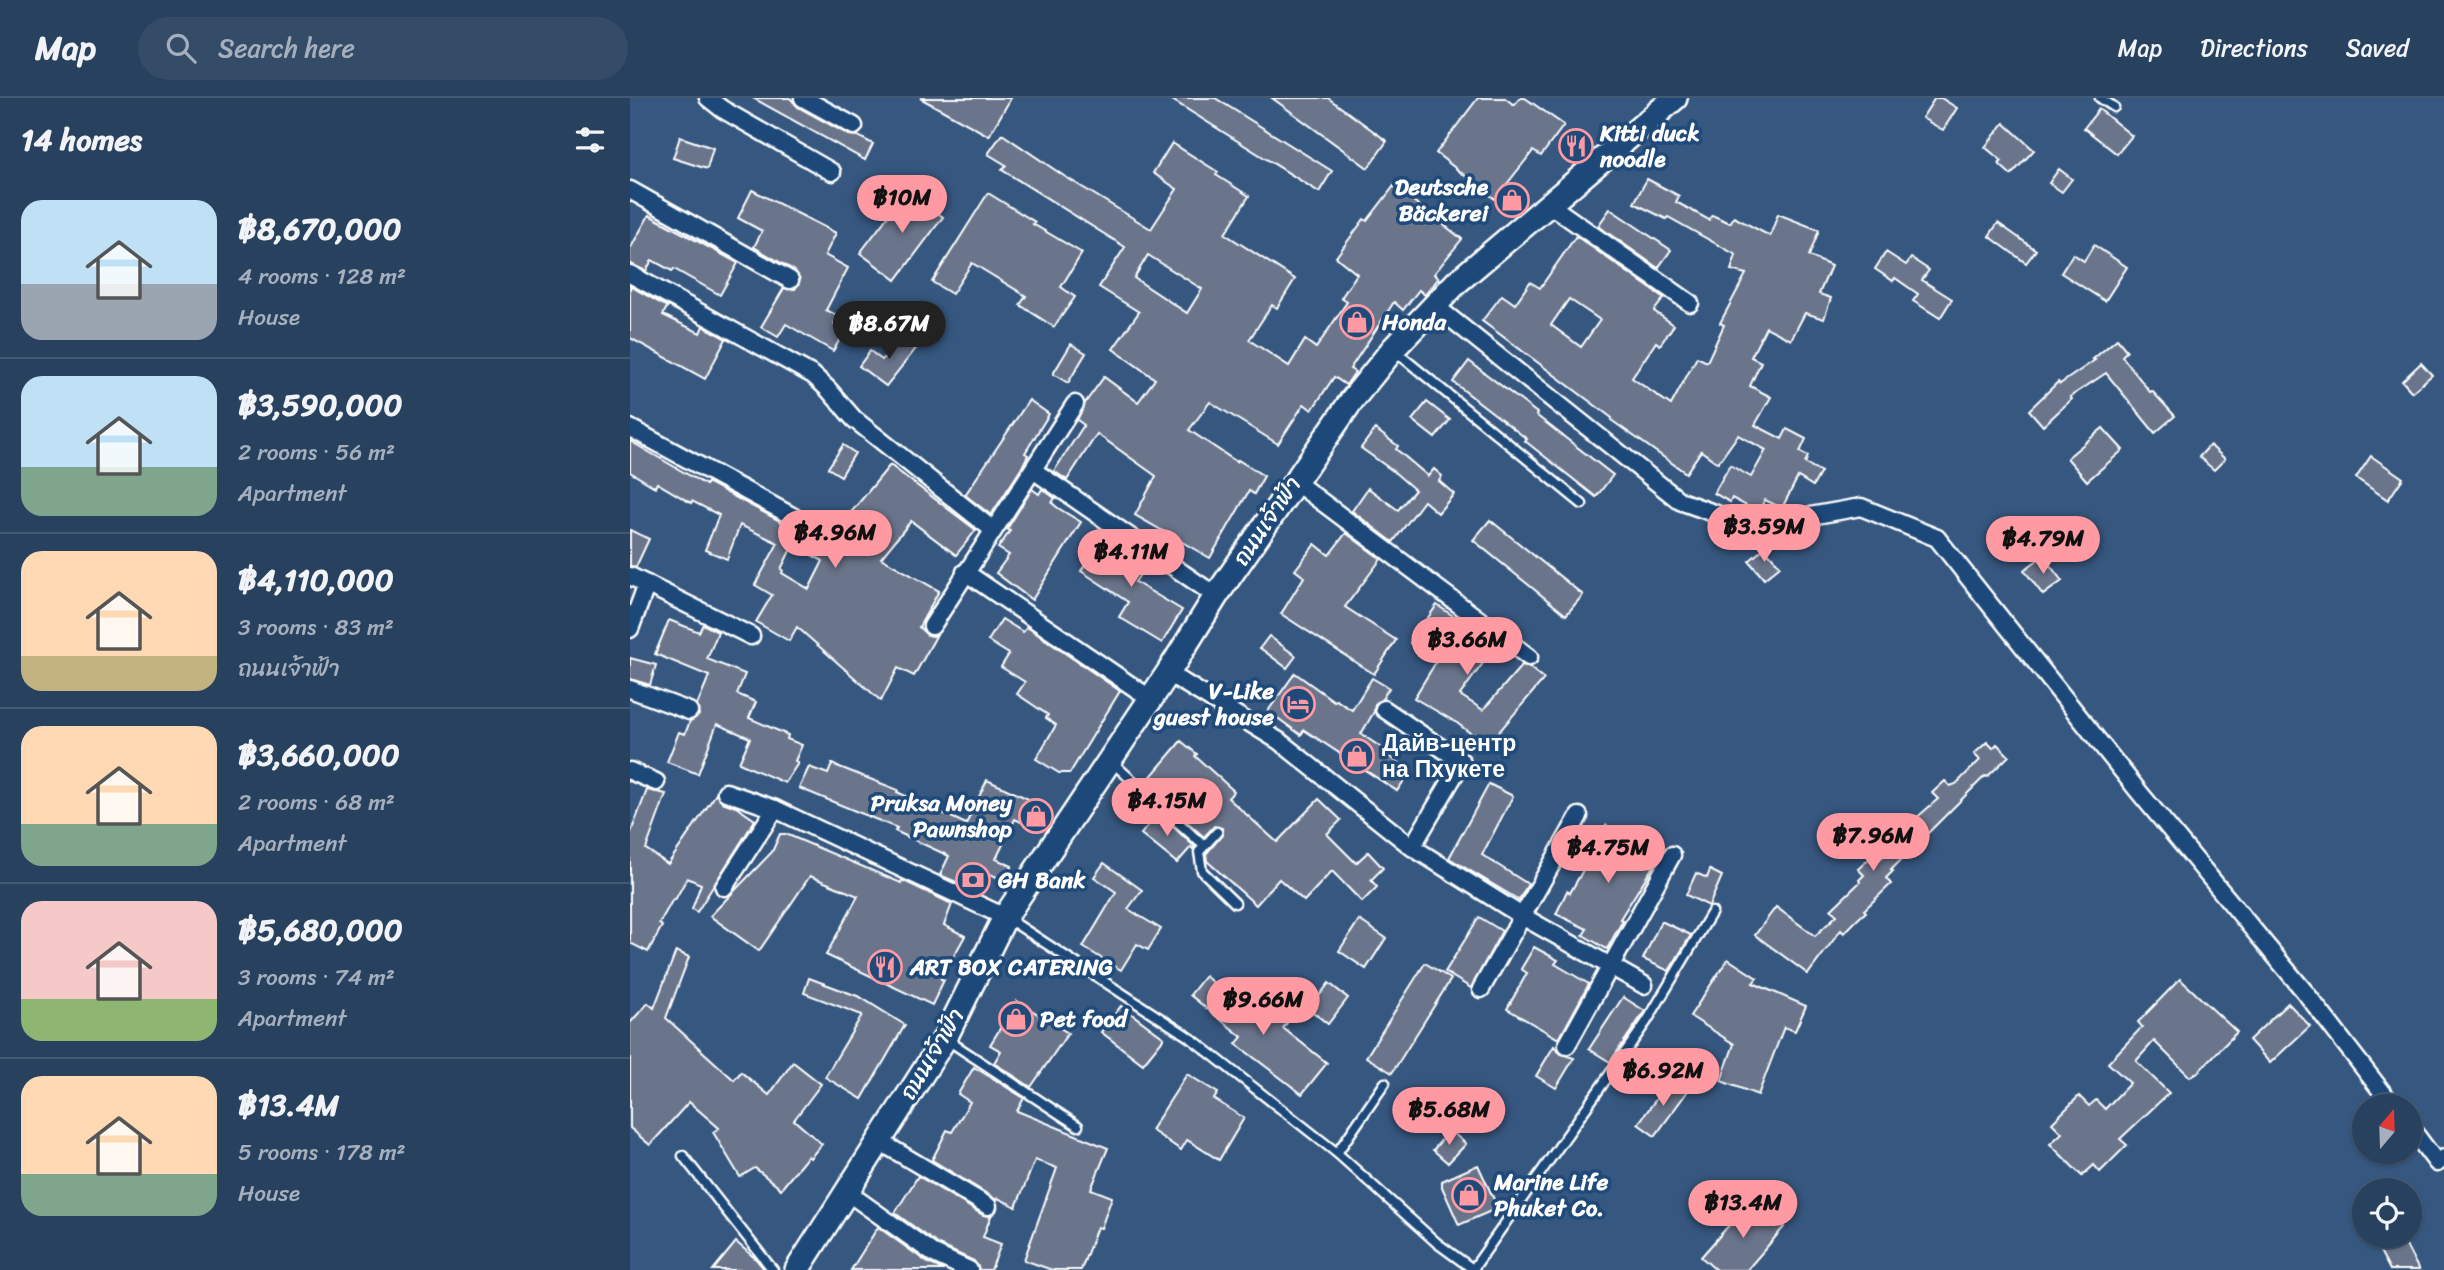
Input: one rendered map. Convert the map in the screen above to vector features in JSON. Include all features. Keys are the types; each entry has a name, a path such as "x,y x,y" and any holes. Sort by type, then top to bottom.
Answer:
{"main road":[{"name":"ถนนเจ้าฟ้า","path":"797,1270 945,1038 1005,917 1151,699 1216,596 1352,400 1393,349 1457,282 1675,98"}],"street":[{"path":"708,98 722,109 832,172"},
{"path":"803,98 854,125"},
{"path":"630,190 790,280"},
{"path":"1550,205 1690,303"},
{"path":"630,274 813,375 854,419 993,530"},
{"path":"1434,305 1680,501 1736,520 1782,521 1861,507 1937,538 2139,792 2305,992 2384,1094"},
{"path":"932,626 1075,404"},
{"path":"630,428 794,517"},
{"path":"1033,470 1216,596"},
{"path":"1294,481 1529,657"},
{"path":"965,572 1151,699"},
{"path":"630,576 751,636"},
{"path":"630,629 647,584"},
{"path":"1168,673 1279,741 1412,847 1522,916 1644,985"},
{"path":"630,689 689,711"},
{"path":"1384,709 1462,762 1412,847"},
{"path":"630,771 656,782"},
{"path":"726,792 775,810 1005,917"},
{"path":"724,887 775,810"},
{"path":"1481,989 1580,816"},
{"path":"1567,1045 1672,855"},
{"path":"879,1141 988,1206"},
{"path":"2422,1143 2437,1163 2444,1158"},
{"path":"846,1192 934,1254 968,1270"}],"lane":[{"path":"2100,98 2115,107"},
{"path":"1393,349 1582,504"},
{"path":"1110,760 1204,846"},
{"path":"1217,832 1199,852 1202,871 1235,903"},
{"path":"1005,917 1192,1039 1337,1153 1437,1243 1474,1269 1647,1021 1712,912"},
{"path":"945,1038 1078,1126"},
{"path":"1337,1153 1385,1083"},
{"path":"683,1156 774,1270"}],"building":[{"path":"753,98 790,98 798,107 849,135 858,136 873,144 865,160"},
{"path":"920,98 1011,98 989,136"},
{"path":"1169,98 1215,98 1332,171 1319,192"},
{"path":"1272,98 1328,98 1387,141 1368,168"},
{"path":"1478,98 1505,98 1514,105 1520,98 1525,98 1564,125 1541,156 1533,151 1495,199 1436,153"},
{"path":"1935,98 1941,98 1957,108 1943,130 1922,118"},
{"path":"2099,109 2132,136 2117,154 2084,128"},
{"path":"2004,123 2034,150 2011,175 1999,164 2002,161 1985,147"},
{"path":"1002,134 1151,229 1177,189 1153,173 1172,143 1218,172 1216,175 1249,196 1225,234 1295,279 1277,308 1272,305 1249,340 1289,366 1305,340 1316,348 1347,302 1341,298 1357,274 1336,257 1364,219 1367,221 1394,186 1462,239 1434,274 1439,278 1425,295 1419,290 1403,310 1394,302 1350,369 1355,372 1346,385 1334,377 1312,410 1304,404 1278,444 1210,402 1189,430 1237,462 1238,460 1264,476 1254,494 1249,491 1210,558 1135,515 1156,476 1097,434 1067,480 1054,471 1084,425 1077,420 1085,403 1104,377 1138,402 1155,379 1113,349 1139,312 1099,287 1125,247 1002,170 1006,165 988,154","holes":["1148,255 1202,289 1187,313 1134,278"]},
{"path":"680,137 713,148 707,169 673,158"},
{"path":"2059,169 2072,179 2062,192 2049,183"},
{"path":"1647,179 1679,196 1676,202 1709,220 1712,215 1730,223 1734,217 1770,236 1778,214 1819,230 1809,256 1831,266 1819,294 1831,298 1824,319 1805,313 1791,340 1766,327 1751,357 1761,362 1750,386 1771,397 1755,425 1782,439 1787,429 1806,439 1800,452 1808,456 1805,463 1821,472 1813,486 1798,477 1782,508 1765,500 1759,510 1754,510 1732,498 1730,502 1714,493 1730,465 1751,477 1766,450 1738,435 1718,463 1701,451 1686,473 1611,420 1612,418 1482,321 1502,295 1515,304 1530,282 1540,288 1576,236 1664,298 1654,311 1674,325 1660,345 1656,342 1632,378 1671,405 1697,357 1707,362 1724,325 1720,323 1746,274 1731,270 1736,255 1668,217 1666,219 1634,203","holes":["1569,299 1600,320 1581,347 1551,325"]},
{"path":"752,190 836,233 825,255 848,268 826,310 838,316 834,324 845,331 833,351 786,324 778,337 761,327 784,288 795,289 800,279 795,271 754,247 762,231 738,218"},
{"path":"908,190 943,217 896,280 860,253"},
{"path":"988,193 1082,253 1061,287 1075,297 1054,327 1020,305 1026,296 972,263 952,294 932,282"},
{"path":"1610,209 1671,250 1658,268 1598,226"},
{"path":"649,215 738,263 720,295 652,260 646,271 630,264 630,249"},
{"path":"1998,223 2036,250 2026,263 1989,236"},
{"path":"2094,245 2127,267 2105,301 2061,273 2073,254 2084,261"},
{"path":"1886,252 1906,265 1911,258 1929,270 1922,280 1952,299 1940,318 1913,301 1918,294 1895,278 1893,281 1875,269"},
{"path":"630,286 667,307 663,315 700,333 703,326 726,339 705,379 630,338"},
{"path":"904,334 918,346 886,386 859,366 870,351 882,360"},
{"path":"2117,339 2127,351 2122,356 2150,392 2152,391 2175,416 2155,433 2106,373 2070,397 2072,399 2043,426 2029,410 2058,382 2060,384 2095,360 2093,359"},
{"path":"1071,344 1086,353 1068,383 1053,374"},
{"path":"1469,361 1613,475 1596,497 1453,382"},
{"path":"2421,363 2432,375 2412,392 2402,381"},
{"path":"1029,400 1049,414 1025,453 1028,455 1021,469 991,515 965,495"},
{"path":"1427,402 1450,420 1435,438 1412,420"},
{"path":"2103,428 2123,450 2087,481 2067,458"},
{"path":"1375,429 1398,446 1396,449 1428,476 1434,469 1442,476 1439,481 1454,494 1438,513 1424,501 1393,542 1352,511 1368,488 1398,510 1415,490 1361,448"},
{"path":"630,441 706,485 707,482 789,526 801,524 830,538 836,526 839,527 890,465 976,530 956,555 911,521 881,558 939,591 919,627 927,635 936,636 914,676 898,668 881,701 797,627 789,641 756,622 772,595 755,585 778,543 740,525 727,559 705,550 719,515 692,501 691,503 657,483 655,487 630,472","holes":["793,545 823,561 809,589 782,573 781,569"]},
{"path":"843,445 855,453 841,476 828,468"},
{"path":"2210,445 2225,459 2214,470 2199,457"},
{"path":"2371,456 2403,478 2388,500 2356,478"},
{"path":"1032,489 1039,494 1042,489 1055,498 1052,503 1081,522 1032,600 996,573 1009,555 998,548"},
{"path":"1490,520 1583,595 1566,615 1473,540"},
{"path":"630,530 649,539 636,567 630,566"},
{"path":"1346,533 1381,559 1345,607 1396,640 1374,674 1281,614 1304,577 1295,570 1315,544 1329,555"},
{"path":"1105,536 1147,564 1135,582 1182,610 1162,643 1119,617 1128,602 1081,571"},
{"path":"1764,548 1780,566 1764,579 1749,561"},
{"path":"2043,556 2062,581 2043,595 2024,570"},
{"path":"1437,605 1496,645 1460,695 1483,710 1522,665 1544,679 1487,746 1457,723 1414,698 1436,662 1410,643"},
{"path":"1002,619 1023,632 1027,627 1120,691 1070,773 1059,773 1036,759 1056,725 1046,718 1048,715 1017,694 1025,682 1001,667 1009,654 988,641"},
{"path":"669,620 699,632 703,624 718,632 707,659 745,674 737,694 756,702 749,718 788,735 787,739 802,745 795,761 798,763 785,783 739,763 750,738 717,724 698,774 667,762 679,732 685,734 690,721 699,715 697,705 709,676 655,654"},
{"path":"1269,636 1296,656 1287,668 1260,648"},
{"path":"630,658 656,665 650,685 630,679"},
{"path":"1295,673 1334,701 1352,710 1372,678 1389,688 1375,704 1374,712 1361,734 1385,750 1383,753 1411,770 1397,791 1304,730 1301,735 1268,711"},
{"path":"1181,741 1234,791 1228,798 1277,842 1319,799 1341,820 1327,834 1356,863 1368,852 1383,868 1371,880 1377,887 1362,902 1332,871 1304,901 1279,879 1256,905 1207,861 1206,854 1223,834 1222,828 1214,826 1204,837 1166,803 1169,799 1148,780"},
{"path":"1987,742 1993,748 1997,744 2009,756 1985,776 1891,870 1893,871 1886,878 1891,884 1844,933 1841,930 1808,974 1755,935 1776,907 1815,936 1837,915 1831,910 1860,882 1864,875 1858,869 1871,857 1876,863 1898,842 1896,840 1902,835 1896,829 1909,817 1913,821 1938,799 1932,793 1945,781 1950,786 1956,784 1980,760 1974,754"},
{"path":"832,764 898,790 897,792 966,824 987,780 1048,808 1038,830 1015,819 996,859 1012,866 1005,881 986,872 977,891 940,875 949,856 895,831 897,828 799,788 809,767 828,774"},
{"path":"1489,784 1513,796 1482,855 1528,884 1519,900 1449,858"},
{"path":"647,790 666,794 646,849 668,864 716,794 722,802 736,807 755,820 697,912 692,909 701,884 687,878 659,924 662,926 648,952 630,943 630,835"},
{"path":"1158,813 1195,847 1191,847 1177,863 1141,834"},
{"path":"1606,825 1634,841 1636,838 1662,852 1620,919 1623,920 1607,949 1583,935 1587,929 1556,914 1567,891 1570,893 1595,849 1592,848"},
{"path":"780,834 786,834 901,883 902,880 952,904 944,925 965,936 941,979 944,980 932,1005 826,955 858,896 810,876 759,951 710,916 772,852"},
{"path":"1104,863 1142,890 1128,909 1161,929 1148,950 1137,944 1121,970 1083,947 1116,892 1094,877"},
{"path":"1710,870 1722,876 1709,906 1686,895 1696,873 1707,878"},
{"path":"1479,917 1502,931 1471,988 1445,972"},
{"path":"1359,920 1386,938 1366,969 1339,951"},
{"path":"1661,921 1691,935 1669,971 1643,959"},
{"path":"1534,947 1558,960 1555,964 1589,984 1559,1039 1507,1009 1527,973 1521,969"},
{"path":"676,951 689,957 666,1018 734,1080 741,1072 769,1095 793,1062 821,1084 794,1120 822,1144 810,1158 808,1156 781,1189 755,1168 740,1177 713,1132 719,1128 689,1102 650,1145 630,1128 630,1023 648,1003 654,1008"},
{"path":"1728,959 1757,978 1753,983 1806,1006 1795,1031 1784,1027 1758,1095 1721,1081 1734,1044 1690,1016"},
{"path":"1425,963 1451,979 1392,1073 1366,1057"},
{"path":"1205,976 1257,1019 1268,1006 1287,1023 1283,1028 1327,1063 1302,1094 1236,1044 1242,1037 1190,995"},
{"path":"809,978 860,997 905,1025 862,1099 825,1077 862,1015 804,993"},
{"path":"2180,979 2237,1032 2190,1077 2154,1041 2136,1061 2169,1093 2120,1139 2127,1145 2100,1172 2094,1165 2082,1176 2050,1144 2062,1133 2052,1123 2079,1096 2089,1106 2096,1100 2105,1109 2130,1083 2108,1063 2142,1027 2138,1022"},
{"path":"1329,983 1348,998 1328,1024 1309,1009"},
{"path":"1623,997 1645,1011 1610,1062 1589,1049"},
{"path":"1017,1001 1068,1033 1031,1087 994,1063 1001,1051 990,1045"},
{"path":"2288,1003 2310,1026 2270,1063 2249,1040"},
{"path":"1121,1006 1164,1038 1143,1064 1101,1032"},
{"path":"1554,1046 1561,1054 1574,1058 1556,1088 1536,1076"},
{"path":"974,1067 1024,1098 1017,1111 1108,1148 1091,1189 1112,1197 1081,1270 1052,1270 1024,1260 1057,1168 1035,1160 1016,1207 998,1198 997,1200 932,1160 947,1130 952,1132 970,1102 958,1094"},
{"path":"1187,1074 1218,1093 1214,1099 1244,1118 1219,1160 1187,1140 1181,1150 1151,1130"},
{"path":"1670,1080 1687,1092 1655,1136 1638,1124"},
{"path":"1450,1130 1466,1144 1448,1163 1433,1150"},
{"name":"Marine Life Phuket Co.","path":"1478,1165 1498,1208 1459,1225 1442,1187 1442,1181"},
{"path":"918,1176 983,1215 991,1216 983,1237 1001,1244 991,1270 979,1270 974,1261 939,1245 895,1213"},
{"path":"1752,1199 1784,1227 1747,1270 1716,1270 1701,1257"},
{"path":"878,1227 928,1263 944,1270 851,1270"},
{"path":"736,1242 756,1259 765,1270 713,1270"},
{"path":"2378,1248 2407,1248 2419,1270 2390,1270"}],"place":[{"name":"Kitti duck noodle","path":"1576,146"},
{"name":"Deutsche Bäckerei","path":"1512,200"},
{"name":"Honda","path":"1357,322"},
{"name":"V-Like guest house","path":"1298,704"},
{"name":"Дайв-центр на Пхукете","path":"1357,756"},
{"name":"Pruksa Money Pawnshop","path":"1036,816"},
{"name":"GH Bank","path":"973,880"},
{"name":"ART BOX CATERING","path":"885,967"},
{"name":"Pet food","path":"1016,1019"},
{"name":"Marine Life Phuket Co.","path":"1469,1195"}]}
